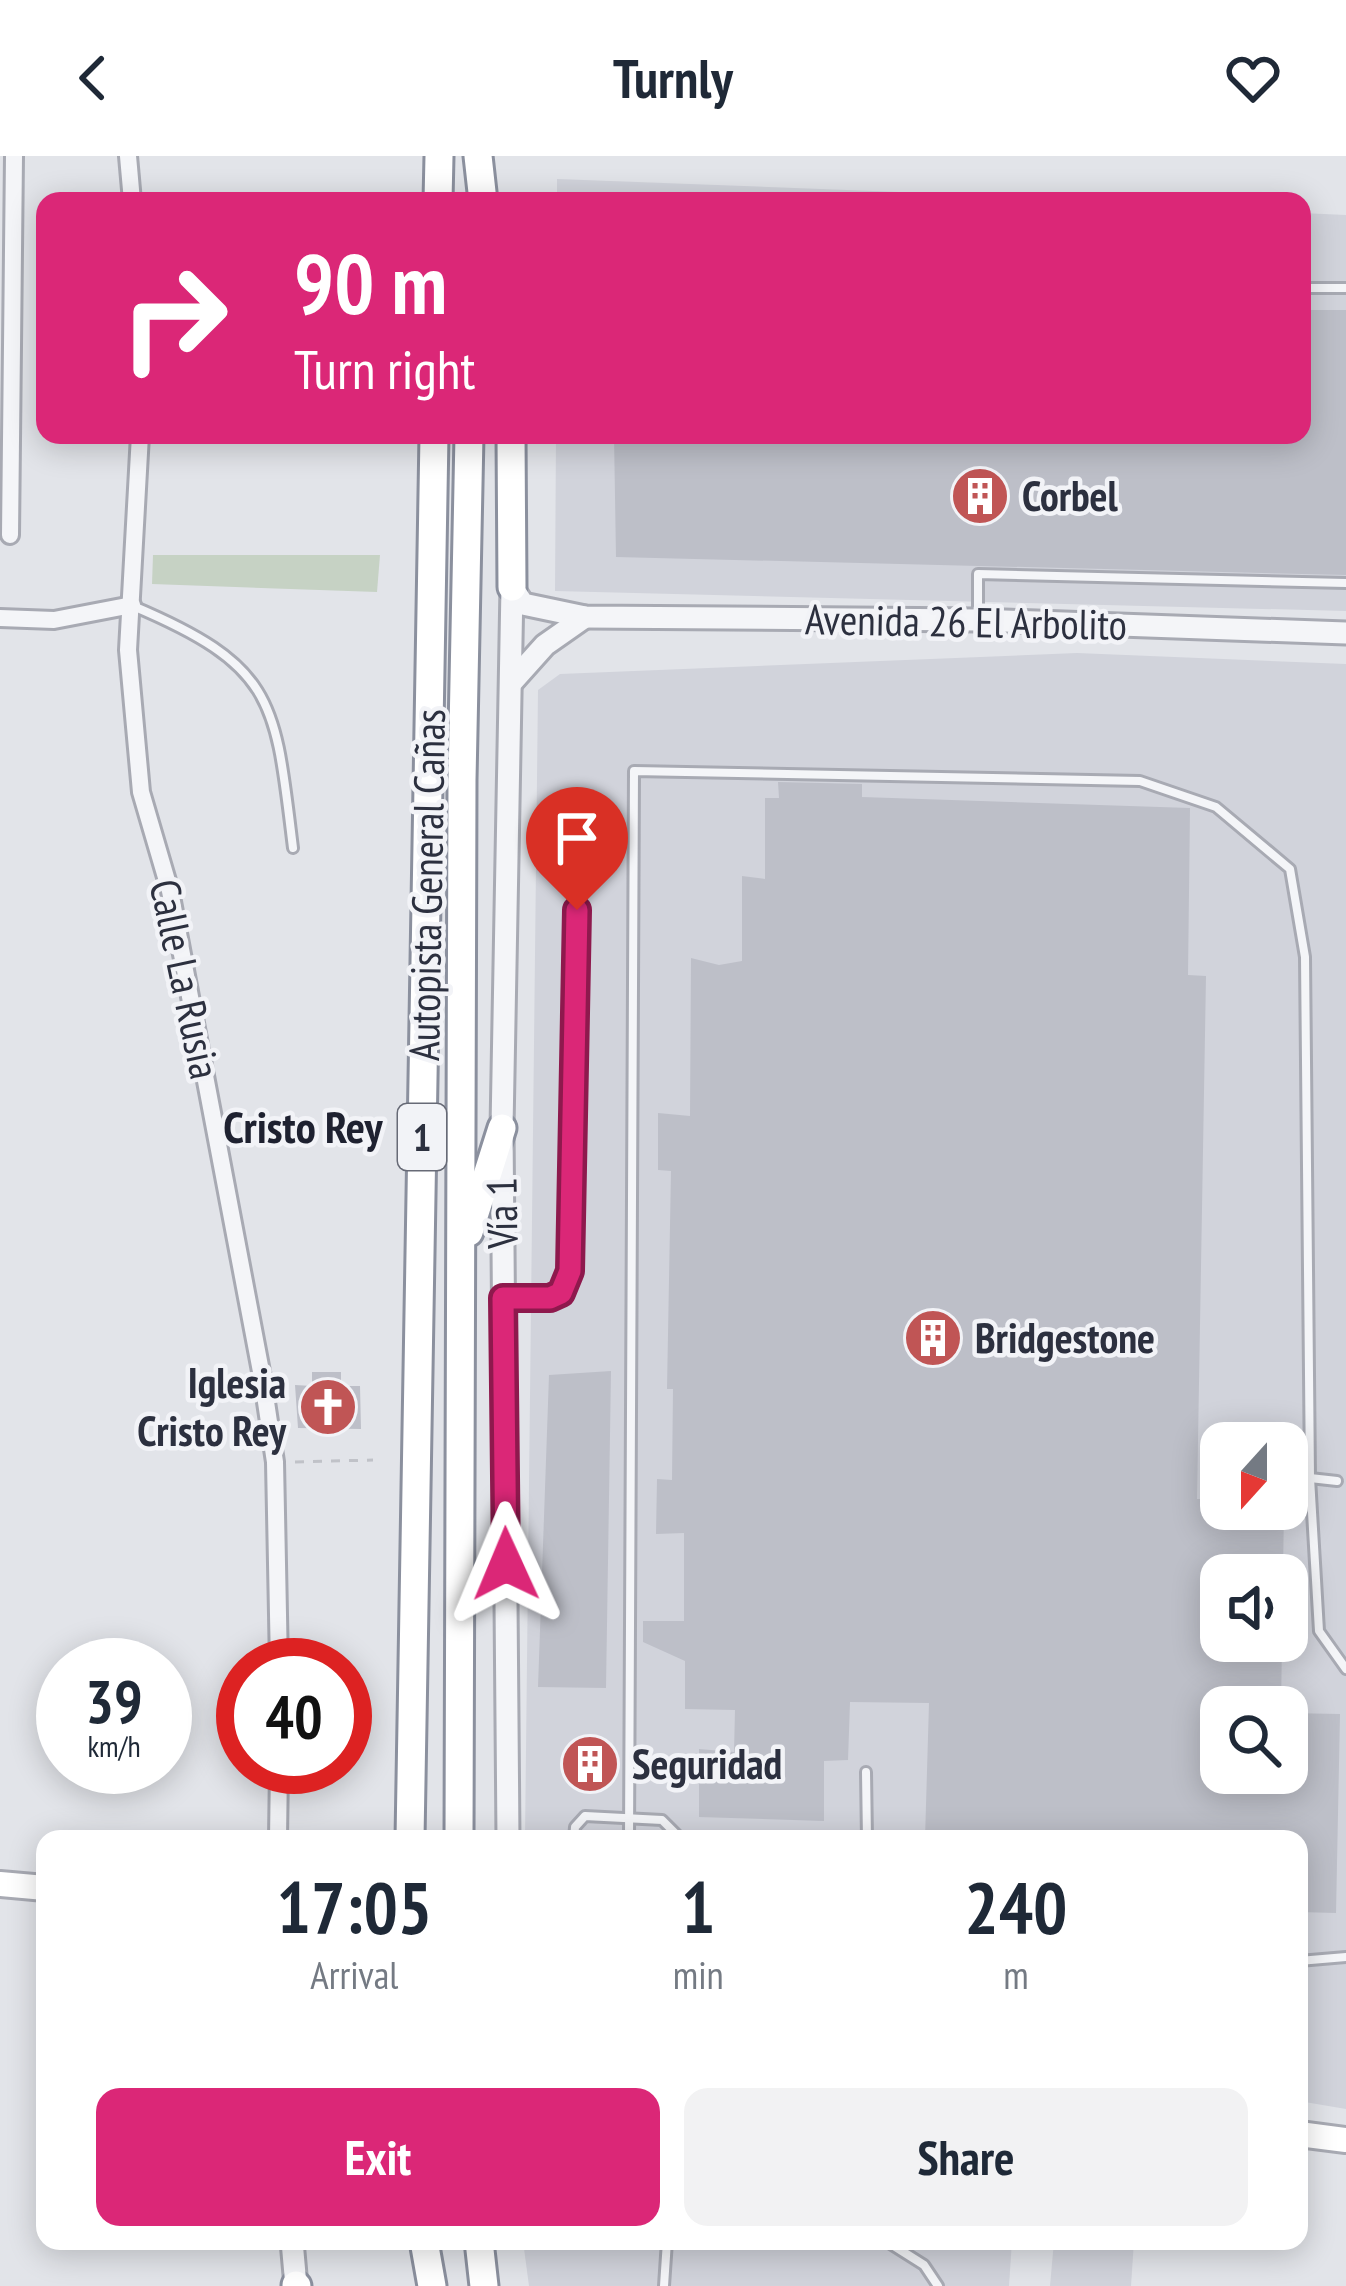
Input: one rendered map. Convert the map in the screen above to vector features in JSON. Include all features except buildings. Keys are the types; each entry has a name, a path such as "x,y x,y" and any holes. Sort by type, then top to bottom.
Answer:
{"highway":[{"path":"438,192 439,156"},
{"path":"477,156 479,192"},
{"name":"Autopista General Cañas","path":"410,1830 434,444"},
{"name":"Autopista General Cañas","path":"459,1830 462,780 470,444"},
{"path":"511,444 512,587"},
{"path":"461,1259 502,1128"},
{"path":"417,2286 422,2250"},
{"path":"425,2250 432,2286"},
{"path":"480,2250 484,2286"}],"main road":[{"path":"0,1884 36,1887"},
{"path":"1308,2135 1346,2140"}],"street":[{"path":"10,535 5,449 14,156"},
{"path":"128,156 131,192"},
{"name":"Calle La Rusia","path":"140,444 128,650 141,792 177,929 275,1462 278,1638"},
{"name":"Avenida 26 El Arbolito","path":"512,587 523,604 585,617 977,620 1346,633"},
{"name":"Vía 1","path":"508,1830 502,1128 512,587"},
{"path":"0,618 54,620 132,605"},
{"path":"511,683 544,645 585,617"},
{"path":"278,1830 279,1794"},
{"path":"293,2250 296,2286"}],"lane":[{"path":"1311,288 1346,288"},
{"path":"977,620 978,574 1346,583"},
{"path":"132,605 199,635 252,677 279,730 293,848"},
{"path":"629,1830 634,771 1140,781 1216,807 1290,869 1305,957 1310,1478 1318,1631 1346,1670"},
{"path":"503,1298 550,1298 561,1293 570,1271 578,865"},
{"path":"1310,1478 1337,1481"},
{"path":"866,1772 867,1830"},
{"path":"575,1830 585,1816 662,1820 672,1830"},
{"path":"1308,1960 1346,1957"},
{"path":"664,2286 666,2250"},
{"path":"900,2250 924,2265 938,2286"}],"path":[{"path":"275,1462 373,1460"}],"shaded area":[{"path":"557,179 899,192 557,192"},
{"name":"Corbel","path":"1311,213 1346,215 1346,611 555,591 556,444 1311,444"},
{"name":"Bridgestone","path":"1077,653 1346,664 1346,2109 1308,2103 1308,1830 525,1830 538,690 560,674"},
{"path":"524,2250 1011,2250 1009,2286 529,2286"},
{"path":"1053,2250 1133,2250 1131,2286 1050,2286"}],"green space":[{"path":"153,555 380,555 377,592 152,584"}],"place":[{"name":"Corbel","path":"980,496"},
{"name":"Bridgestone","path":"933,1338"},
{"name":"Iglesia Cristo Rey","path":"328,1407"},
{"name":"Seguridad","path":"590,1764"}],"district":[{"name":"Cristo Rey","path":"303,1127"}],"route":[{"path":"506,1564 503,1298 550,1298 561,1293 570,1271 577,910"}]}
